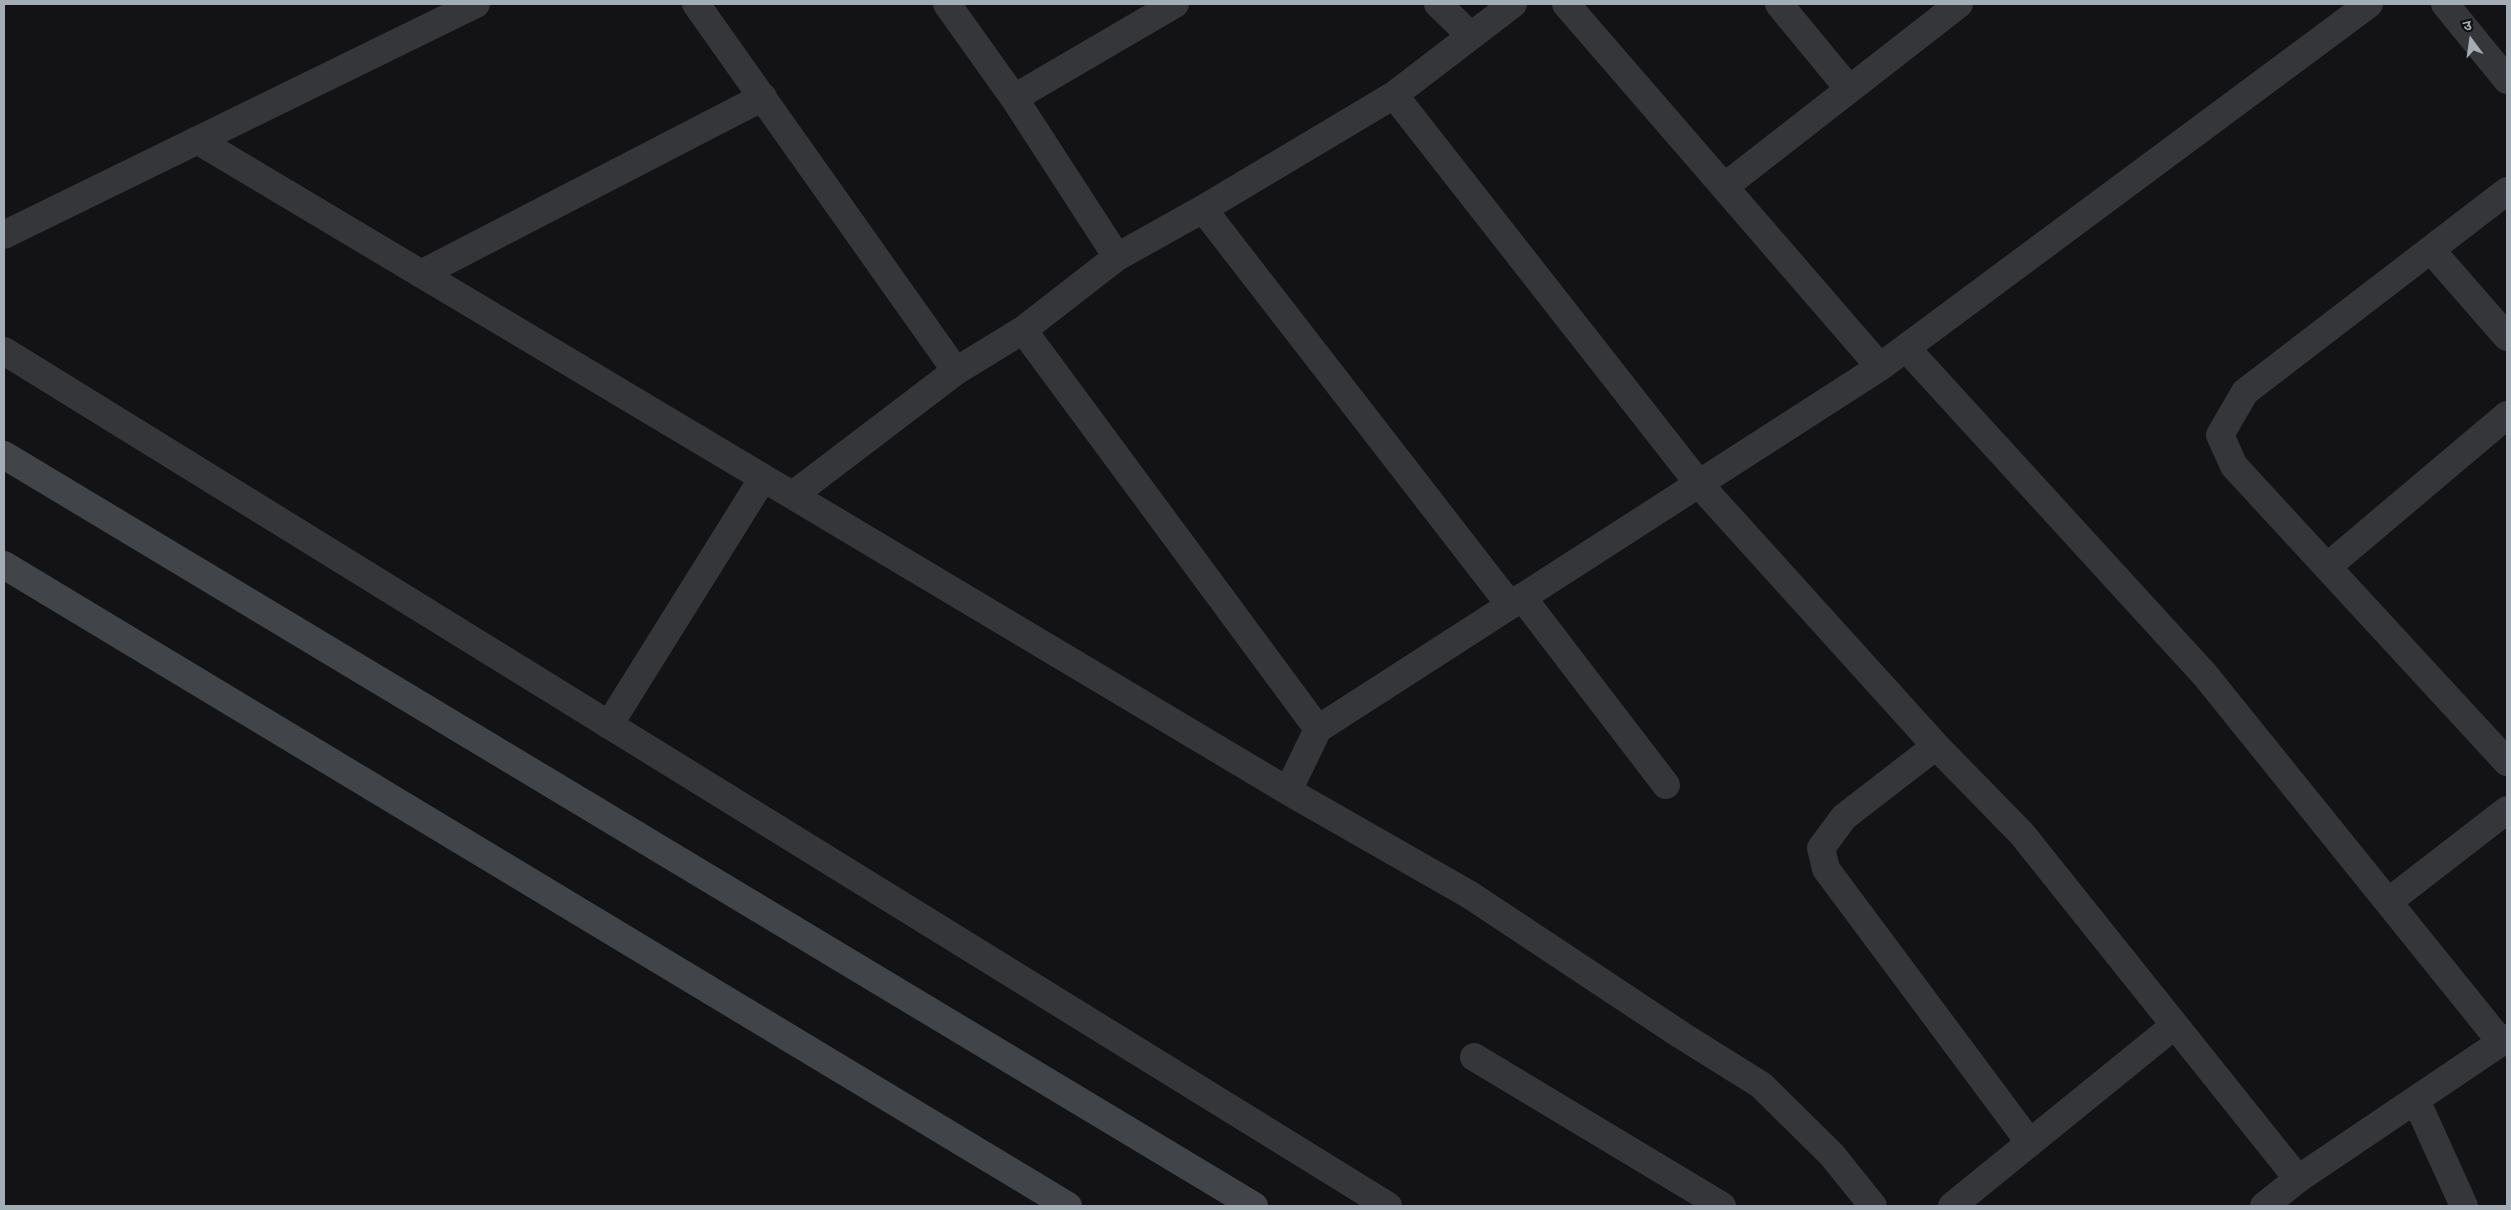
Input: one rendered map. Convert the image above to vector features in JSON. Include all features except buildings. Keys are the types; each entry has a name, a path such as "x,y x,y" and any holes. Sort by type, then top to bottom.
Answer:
{"street":[{"path":"4,235 476,4"},
{"path":"696,4 956,371"},
{"path":"947,4 1014,98 1117,257"},
{"path":"1438,4 1471,36"},
{"path":"793,496 956,371 1022,330 1117,257 1203,209 1394,95 1513,4"},
{"path":"1566,4 1880,367"},
{"path":"1779,4 1849,89"},
{"path":"1724,187 1958,4"},
{"path":"1288,791 1318,729 1880,367 2369,4"},
{"path":"2445,4 2507,80"},
{"path":"1014,98 1165,6"},
{"path":"1394,95 1699,484 1936,746 2022,834 2298,1179"},
{"path":"421,274 763,97"},
{"path":"197,140 1288,791 1470,895 1681,1035 1761,1085 1832,1155 1873,1206"},
{"path":"2507,191 2245,392 2220,435 2234,466 2507,762"},
{"path":"1203,209 1516,601 1666,785"},
{"path":"2431,250 2507,337"},
{"path":"1022,330 1318,729"},
{"path":"1906,348 2205,674 2388,902 2504,1040 2298,1179 2264,1206"},
{"path":"4,351 1388,1206"},
{"path":"2327,567 2507,415"},
{"path":"4,456 1254,1206"},
{"path":"609,725 764,478"},
{"path":"4,566 1068,1206"},
{"path":"1936,746 1844,817 1821,848 1826,868 2030,1143"},
{"path":"2388,902 2507,810"},
{"path":"1952,1206 2175,1025"},
{"path":"1474,1057 1722,1206"},
{"path":"2416,1100 2464,1206"}]}
